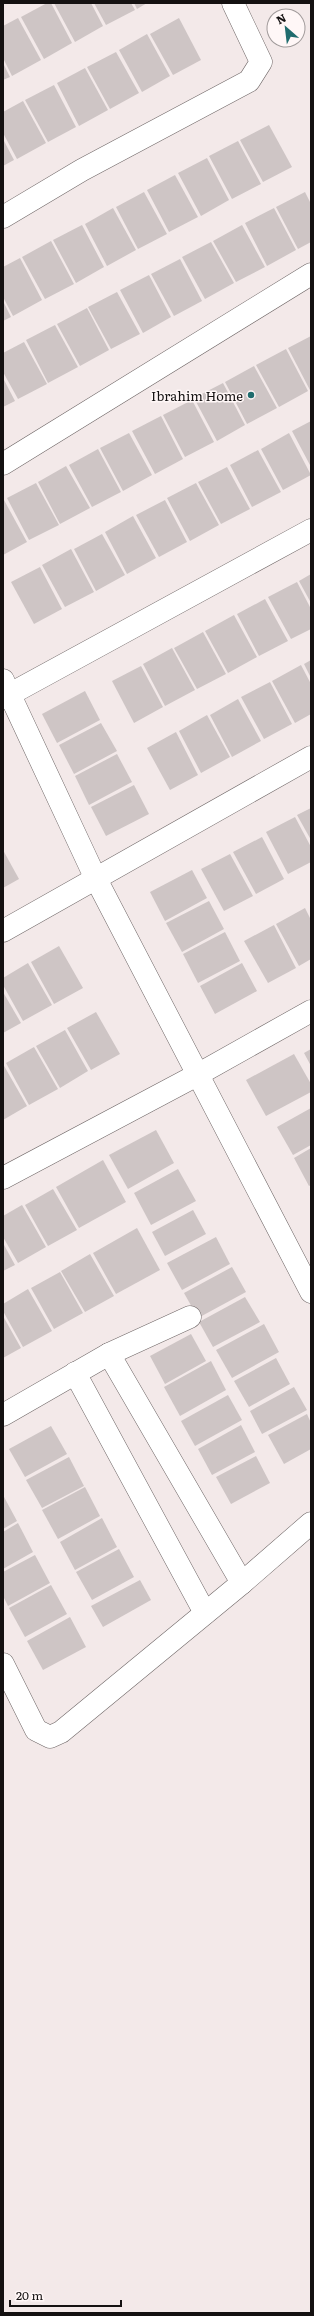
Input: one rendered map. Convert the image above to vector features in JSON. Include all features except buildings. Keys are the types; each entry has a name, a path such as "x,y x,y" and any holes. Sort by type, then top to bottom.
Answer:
{"street":[{"path":"3,217 82,170 249,81 261,62 233,3"},
{"path":"3,464 311,274"},
{"path":"311,530 5,690 96,878 311,1292"},
{"path":"3,931 311,757"},
{"path":"3,1178 197,1075 311,1011"},
{"path":"3,1415 109,1354 190,1317"},
{"path":"109,1354 242,1583"},
{"path":"75,1373 205,1612"},
{"path":"3,1664 36,1730 50,1737 62,1732 205,1612 242,1583 311,1523"}],"place":[{"name":"Ibrahim Home","path":"251,395"}]}
